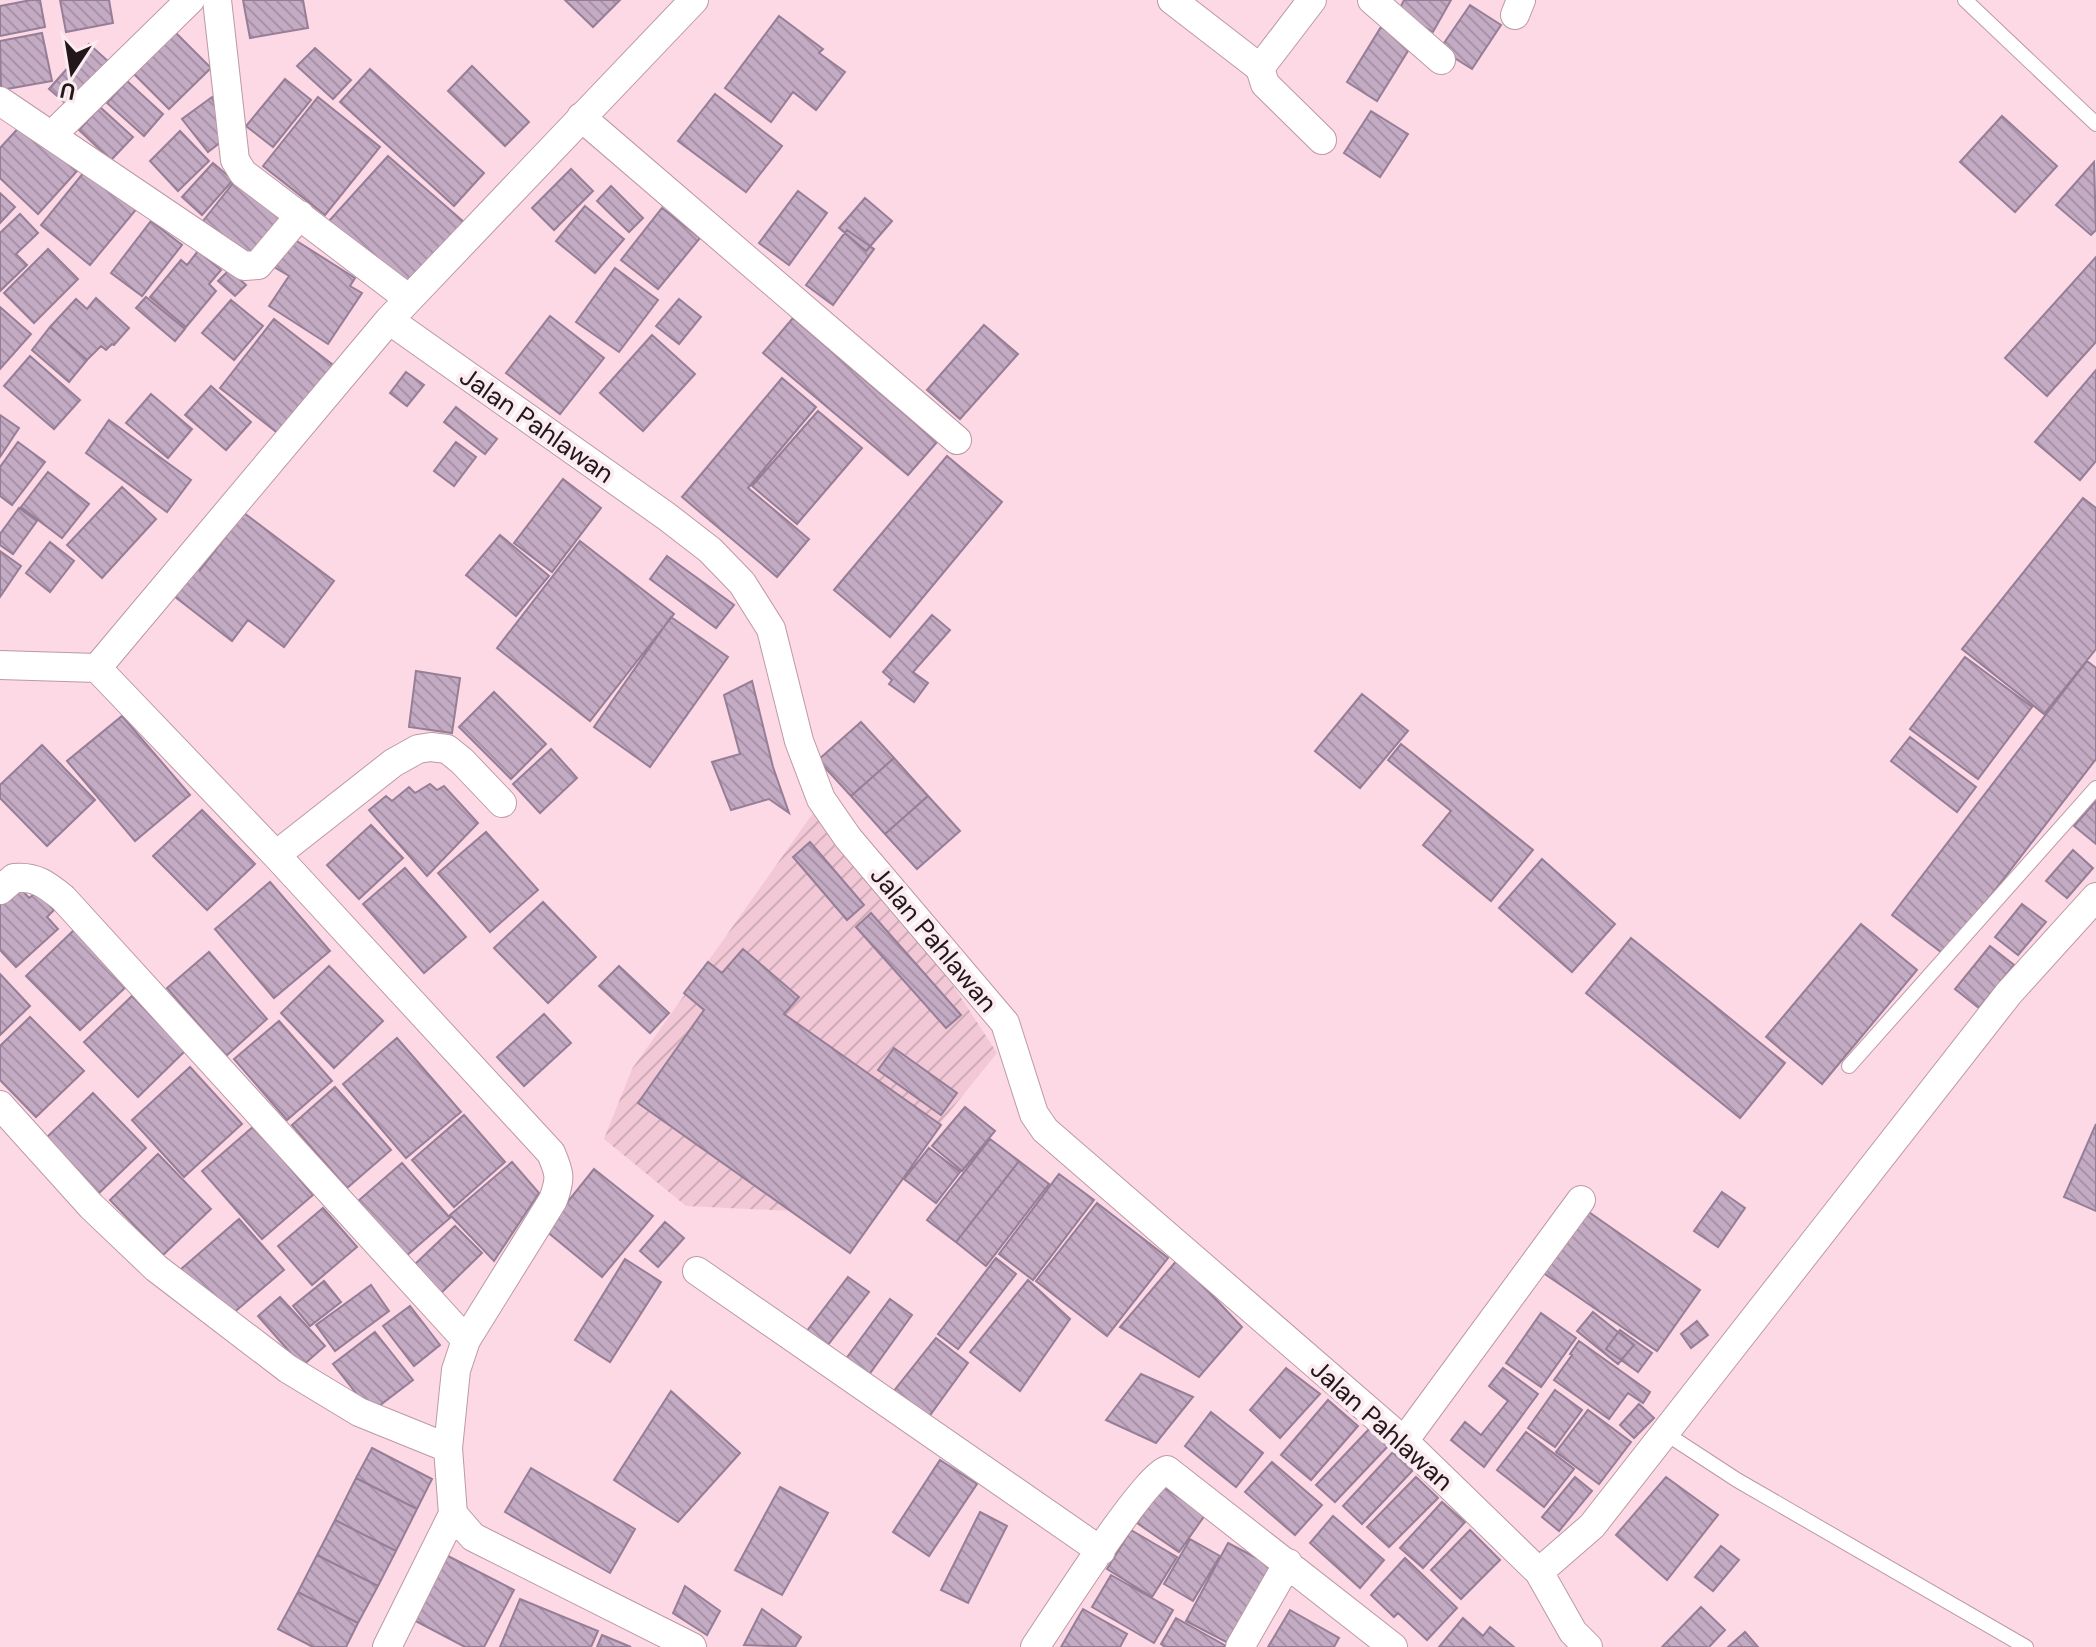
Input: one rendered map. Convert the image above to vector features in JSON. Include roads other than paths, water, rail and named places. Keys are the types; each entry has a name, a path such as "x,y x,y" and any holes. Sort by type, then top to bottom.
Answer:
{"street":[{"path":"52,135 190,0"},
{"path":"217,0 235,160 243,173 409,299"},
{"path":"97,668 389,320 694,0"},
{"path":"1172,0 1260,68 1265,84 1322,140"},
{"path":"1260,68 1312,0"},
{"path":"1372,0 1441,60"},
{"path":"0,101 244,266 258,265 300,215"},
{"path":"581,117 957,440"},
{"name":"Jalan Pahlawan","path":"389,320 666,516 710,550 742,583 771,629 799,741 821,799 848,838 1005,1023 1034,1114 1045,1130 1404,1441 1539,1572 1573,1632 1588,1647"},
{"path":"0,665 97,668 276,855 551,1153 558,1170 560,1181 553,1200 466,1340 456,1370 448,1448 453,1514 387,1647"},
{"path":"276,855 393,763 418,749 447,749 502,803"},
{"path":"0,890 14,878 29,877 47,884 63,898 466,1340"},
{"path":"1539,1572 1592,1526 2009,993 2096,897"},
{"path":"0,1105 91,1206 156,1268 288,1369 359,1412 448,1448"},
{"path":"1404,1441 1581,1200"},
{"path":"697,1271 1101,1551"},
{"path":"1035,1647 1137,1499 1161,1472 1167,1470 1393,1647"},
{"path":"453,1514 473,1537 692,1647"},
{"path":"1240,1647 1288,1563"}],"lane":[{"path":"1965,0 2096,124"},
{"path":"1849,1066 2096,788"},
{"path":"1665,1433 1737,1480 2026,1647"}]}
